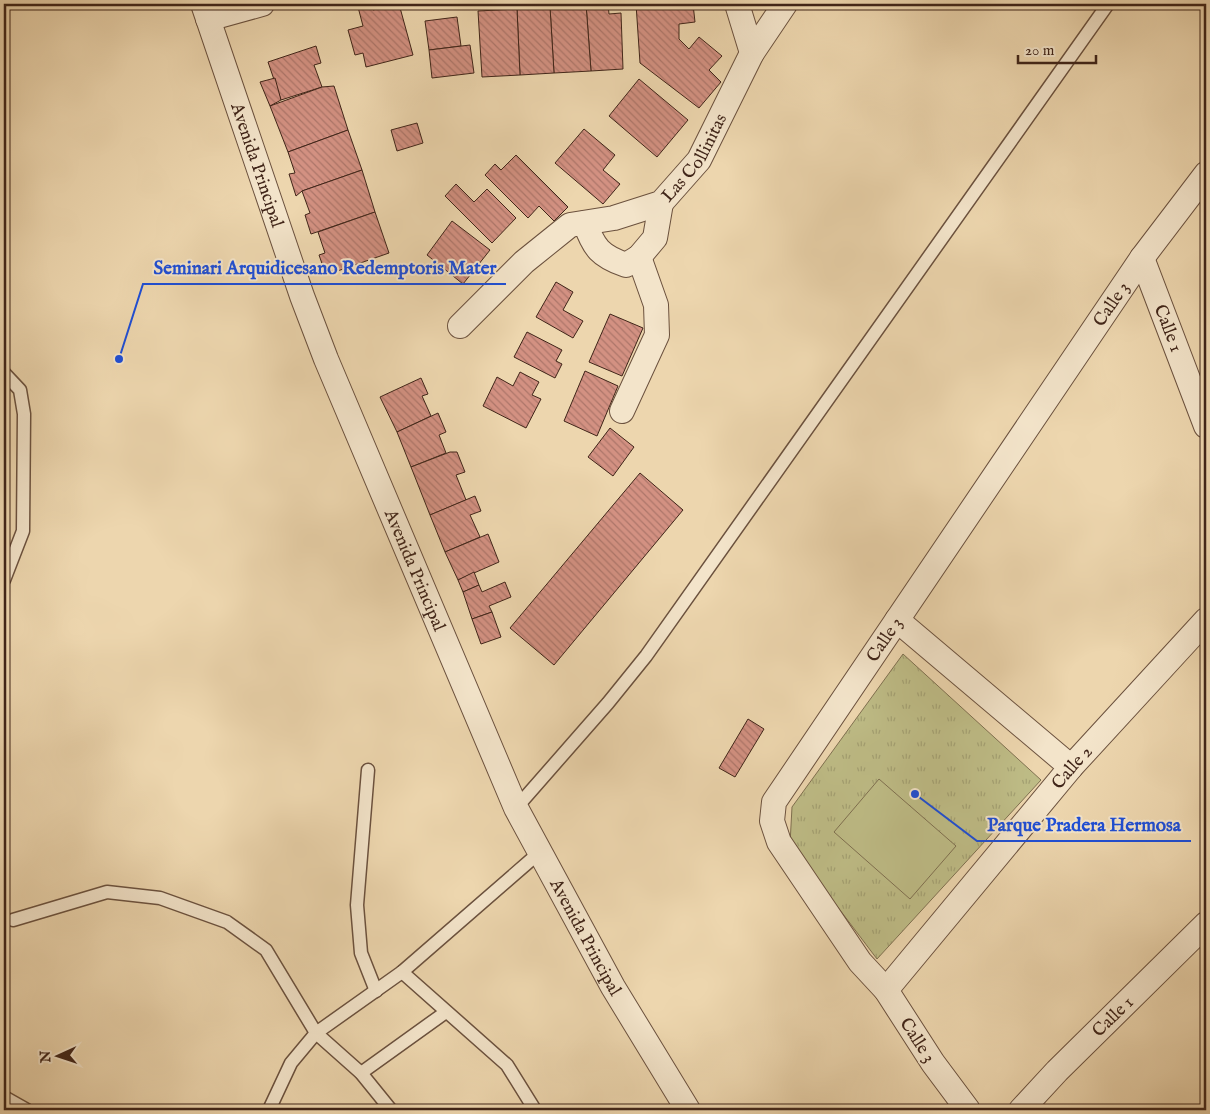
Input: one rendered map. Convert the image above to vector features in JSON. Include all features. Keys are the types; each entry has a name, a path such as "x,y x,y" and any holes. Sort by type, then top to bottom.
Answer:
{"street":[{"path":"205,11 262,4"},
{"path":"737,4 752,53"},
{"name":"Las Collinitas","path":"460,326 524,262 570,225 614,218 661,203 699,160 752,53 786,4"},
{"name":"Avenida Principal","path":"205,11 312,323 516,808 613,987 688,1110"},
{"name":"Calle 3","path":"968,1110 933,1063 886,990 860,962 779,842 772,821 774,802 1142,258 1206,174"},
{"path":"585,223 592,242 608,258 626,264 639,257 655,238 661,203"},
{"path":"622,411 657,336 656,305 639,257"},
{"name":"Calle 1","path":"1142,258 1206,426"},
{"path":"897,620 1071,767"},
{"name":"Calle 2","path":"886,990 1071,767 1206,620"},
{"name":"Calle 1","path":"1021,1110 1206,924"}],"lane":[{"path":"516,808 608,703 646,656 1108,4"},
{"path":"4,373 20,390 24,414 23,531 4,580"},
{"path":"368,770 357,904 361,953 376,991"},
{"path":"269,1110 291,1063 316,1032 402,972 540,852"},
{"path":"13,920 106,892 160,898 227,922 266,950 316,1032 361,1073 391,1110"},
{"path":"402,972 507,1066 535,1110"},
{"path":"361,1073 446,1012"},
{"path":"4,1097 27,1110"}],"green space":[{"path":"903,654 1041,780 877,959 790,844 792,807"},
{"path":"879,779 956,846 910,899 834,832"}],"building":[{"path":"371,4 373,10 399,4 413,55 366,67 363,53 355,55 348,30 363,26 358,7"},
{"path":"586,4 608,4 609,14 621,13 623,69 591,71"},
{"path":"586,4 591,71 554,73 550,7"},
{"path":"636,4 693,4 695,22 679,24 679,39 689,49 699,37 722,56 709,70 721,82 699,108 640,63"},
{"path":"550,7 554,73 520,75 517,9"},
{"path":"517,9 520,75 482,77 478,11"},
{"path":"457,17 461,46 429,50 425,21"},
{"path":"470,45 474,73 432,78 429,50"},
{"path":"316,46 321,63 314,65 322,87 281,100 268,62"},
{"path":"275,78 281,100 270,106 260,82"},
{"path":"639,79 688,120 657,157 609,116"},
{"path":"334,86 348,130 288,152 270,106 322,87"},
{"path":"417,123 423,143 397,151 391,130"},
{"path":"584,129 615,155 603,170 620,184 603,204 555,163"},
{"path":"348,130 362,170 302,191 296,196 289,174 295,173 288,152"},
{"path":"516,155 568,207 554,221 539,206 528,218 485,175 495,164 501,170"},
{"path":"362,170 375,212 311,234 305,215 310,213 302,191"},
{"path":"456,184 474,202 487,189 516,218 492,243 445,196"},
{"path":"375,212 389,253 326,275 319,255 325,253 318,232"},
{"path":"452,221 490,250 463,284 427,255"},
{"path":"556,282 573,292 563,310 583,321 573,338 536,317"},
{"path":"610,314 643,328 622,376 589,362"},
{"path":"527,332 562,350 556,361 562,364 555,378 514,357"},
{"path":"585,371 618,386 597,436 564,421"},
{"path":"520,372 539,382 532,395 541,399 526,428 483,406 497,377 513,386"},
{"path":"421,378 428,394 422,396 431,416 397,432 380,397"},
{"path":"438,413 446,432 439,435 446,453 411,467 397,432"},
{"path":"610,428 634,447 613,476 588,457"},
{"path":"450,452 457,452 465,472 456,475 466,500 430,515 411,467"},
{"path":"640,473 683,510 554,665 510,628"},
{"path":"475,496 481,511 470,515 480,537 445,552 430,515"},
{"path":"488,534 499,562 458,580 445,552"},
{"path":"474,572 479,585 463,592 458,580"},
{"path":"505,582 511,597 489,606 492,612 472,619 463,592 479,585 482,592"},
{"path":"492,612 501,637 481,644 472,619"},
{"path":"748,719 764,729 735,777 719,768"}],"place":[{"name":"Seminari Arquidicesano Redemptoris Mater","path":"119,359"},
{"name":"Parque Pradera Hermosa","path":"915,794"}]}
